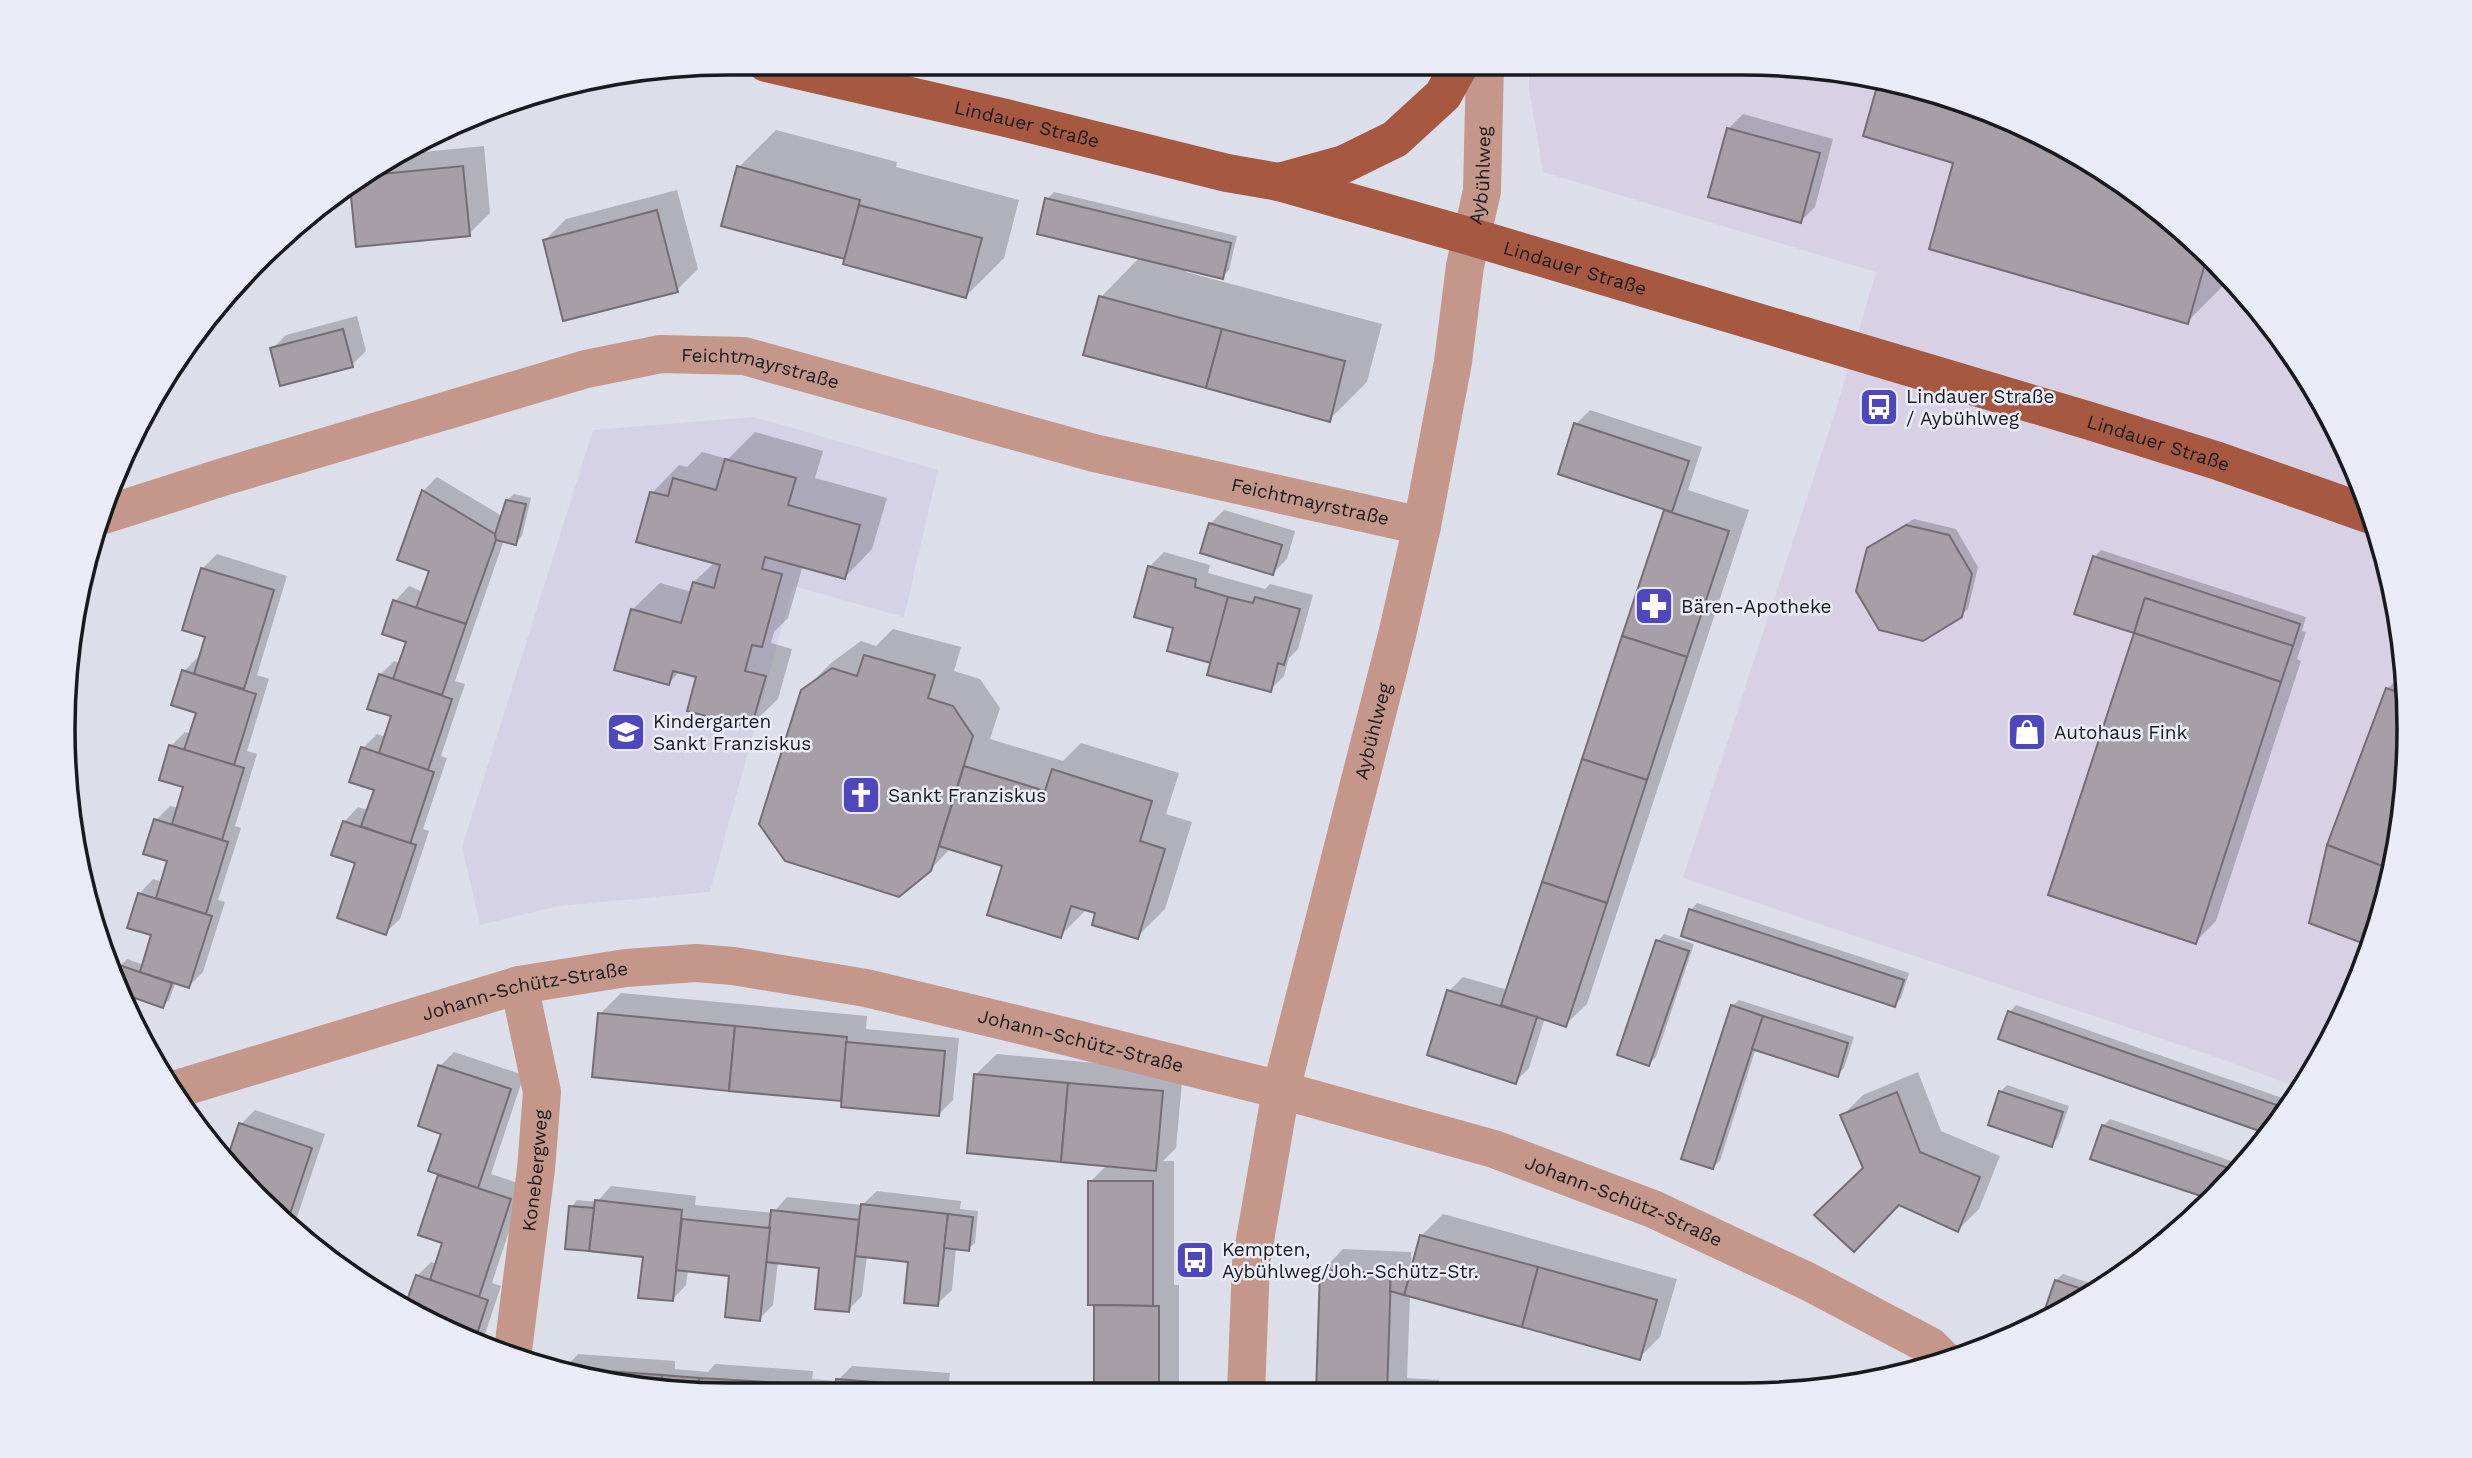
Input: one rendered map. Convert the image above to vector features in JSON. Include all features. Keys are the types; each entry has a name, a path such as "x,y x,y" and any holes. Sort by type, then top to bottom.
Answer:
{"main road":[{"name":"Lindauer Straße","path":"818,75 1227,173 1279,183 1472,237 2090,421 2218,461 2359,511"},
{"path":"1279,183 1344,163 1395,139 1443,95 1454,75"}],"street":[{"name":"Aybühlweg","path":"1246,1383 1251,1263 1281,1090 1397,635 1422,526 1453,362 1465,266 1482,191 1485,75"},
{"name":"Feichtmayrstraße","path":"113,512 586,369 661,354 744,356 1081,450 1422,526"},
{"name":"Johann-Schütz-Straße","path":"182,1087 519,985 626,968 696,962 733,966 866,988 1281,1090 1494,1149 1653,1209 1807,1281 1930,1346 1937,1353"},
{"name":"Konebergweg","path":"514,1346 536,1169 542,1091 519,985"}],"shaded area":[{"path":"1529,75 1786,77 1871,88 1953,110 1993,125 2070,163 2141,210 2205,267 2262,331 2309,402 2347,479 2362,519 2384,601 2391,644 2397,729 2391,814 2384,857 2362,939 2329,1018 2291,1085 2213,1056 1683,878 1838,403 1876,272 1543,172"},
{"name":"Kindergarten Sankt Franziskus","path":"754,417 938,470 904,617 793,586 710,892 559,906 480,925 462,847 593,430"}],"building":[{"path":"1876,89 1953,110 1993,125 2070,163 2141,210 2204,266 2188,324 1929,249 1953,163 1863,136"},
{"path":"1727,128 1820,153 1801,223 1708,197"},
{"path":"463,166 470,236 356,247 351,196 385,174"},
{"path":"737,166 860,200 845,259 721,226"},
{"path":"1045,198 1231,243 1223,279 1037,234"},
{"path":"859,205 982,238 966,298 843,264"},
{"path":"657,210 678,292 563,321 543,240"},
{"path":"1099,296 1222,329 1206,388 1083,355"},
{"path":"343,329 353,367 280,386 270,348"},
{"path":"1222,329 1345,361 1330,422 1206,388"},
{"path":"1574,423 1689,461 1672,512 1558,474"},
{"path":"725,459 796,478 788,505 860,525 845,579 765,557 762,569 782,574 762,647 752,645 745,671 766,676 751,728 687,711 696,677 673,671 669,685 614,670 631,609 681,623 693,582 714,588 720,565 636,542 650,492 668,496 673,478 716,490"},
{"path":"422,490 495,534 496,540 466,624 416,608 429,571 397,560"},
{"path":"506,500 526,504 516,545 496,540 495,534"},
{"path":"1664,510 1729,531 1687,657 1622,636"},
{"path":"1209,523 1282,545 1273,575 1200,553"},
{"path":"1906,525 1949,535 1972,574 1962,617 1923,641 1879,630 1856,591 1867,548"},
{"path":"2093,556 2300,624 2293,646 2145,598 2134,633 2074,614"},
{"path":"1148,566 1196,579 1195,587 1228,597 1211,663 1167,651 1173,628 1134,617"},
{"path":"201,568 274,590 244,689 194,674 205,637 182,630"},
{"path":"1228,597 1253,603 1255,597 1300,609 1284,665 1278,663 1271,692 1207,675"},
{"path":"2145,598 2293,646 2281,682 2134,633"},
{"path":"393,600 466,624 442,695 393,679 406,642 382,634"},
{"path":"2134,633 2281,682 2196,944 2048,895"},
{"path":"1622,636 1687,657 1647,780 1582,759"},
{"name":"Sankt Franziskus","path":"864,655 935,675 928,698 953,706 973,736 931,871 899,897 785,861 759,824 801,690 832,668 857,676"},
{"path":"182,670 256,694 234,765 184,750 196,713 171,705"},
{"path":"379,674 452,699 428,770 379,753 391,716 367,709"},
{"path":"2386,688 2395,691 2395,772 2382,866 2327,845"},
{"path":"169,745 244,768 222,840 172,824 183,787 159,780"},
{"path":"361,747 434,772 410,844 361,826 374,790 349,782"},
{"path":"1582,759 1647,780 1607,903 1542,882"},
{"path":"964,766 1045,791 1052,769 1152,801 1140,841 1165,849 1138,939 1092,925 1095,913 1071,906 1061,938 987,915 1002,866 939,846"},
{"path":"154,819 228,842 206,914 156,898 167,861 143,854"},
{"path":"343,821 416,845 386,935 337,918 355,863 331,855"},
{"path":"2327,845 2382,866 2361,942 2309,923"},
{"path":"1542,882 1607,903 1566,1027 1501,1005"},
{"path":"138,893 212,916 189,988 140,972 151,935 127,928"},
{"path":"1689,909 1904,980 1895,1007 1681,936"},
{"path":"1656,940 1689,951 1649,1066 1617,1055"},
{"path":"120,965 172,983 163,1008 134,998"},
{"path":"1447,990 1537,1017 1516,1084 1427,1055"},
{"path":"1731,1005 1763,1016 1713,1169 1681,1159"},
{"path":"2008,1011 2277,1105 2259,1131 1998,1039"},
{"path":"598,1013 735,1026 729,1091 592,1077"},
{"path":"1763,1016 1848,1043 1838,1077 1752,1049"},
{"path":"735,1026 847,1037 841,1101 729,1091"},
{"path":"846,1042 945,1051 939,1116 841,1107"},
{"path":"438,1065 511,1089 478,1188 428,1171 441,1134 418,1126"},
{"path":"974,1074 1068,1083 1061,1162 967,1153"},
{"path":"1068,1083 1163,1091 1156,1171 1061,1162"},
{"path":"1999,1091 2063,1112 2052,1147 1988,1125"},
{"path":"1897,1092 1920,1152 1980,1177 1958,1232 1899,1205 1854,1252 1814,1215 1863,1168 1840,1115"},
{"path":"239,1123 312,1148 290,1213 267,1191 230,1151"},
{"path":"2102,1125 2227,1168 2200,1196 2090,1159"},
{"path":"438,1175 511,1199 479,1297 430,1280 442,1243 418,1235"},
{"path":"1088,1181 1153,1181 1153,1306 1088,1305"},
{"path":"595,1200 682,1210 673,1301 638,1298 643,1257 589,1251"},
{"path":"861,1204 948,1214 938,1306 904,1303 908,1262 855,1256"},
{"path":"569,1206 594,1208 589,1251 565,1249"},
{"path":"771,1210 859,1220 849,1312 815,1309 819,1268 766,1262"},
{"path":"948,1214 973,1217 969,1251 944,1248"},
{"path":"682,1219 770,1228 760,1321 725,1317 729,1276 676,1270"},
{"path":"1420,1235 1538,1267 1522,1327 1404,1295"},
{"path":"1538,1267 1657,1300 1640,1360 1522,1327"},
{"path":"1320,1270 1391,1273 1387,1383 1316,1383"},
{"path":"1391,1273 1409,1277 1404,1295 1390,1291"},
{"path":"416,1275 488,1300 478,1332 408,1298"},
{"path":"2055,1280 2081,1289 2070,1295 2045,1308"},
{"path":"1094,1305 1159,1306 1159,1383 1094,1383"},
{"path":"609,1371 662,1375 662,1379"},
{"path":"662,1375 699,1378 699,1382 662,1379"},
{"path":"699,1378 783,1383 729,1383 699,1382"},
{"path":"836,1379 886,1383 836,1383"}],"place":[{"name":"Lindauer Straße / Aybühlweg","path":"1879,407"},
{"name":"Bären-Apotheke","path":"1654,606"},
{"name":"Kindergarten Sankt Franziskus","path":"626,732"},
{"name":"Autohaus Fink","path":"2027,732"},
{"name":"Sankt Franziskus","path":"861,795"},
{"name":"Kempten, Aybühlweg/Joh.-Schütz-Str.","path":"1195,1260"}]}
